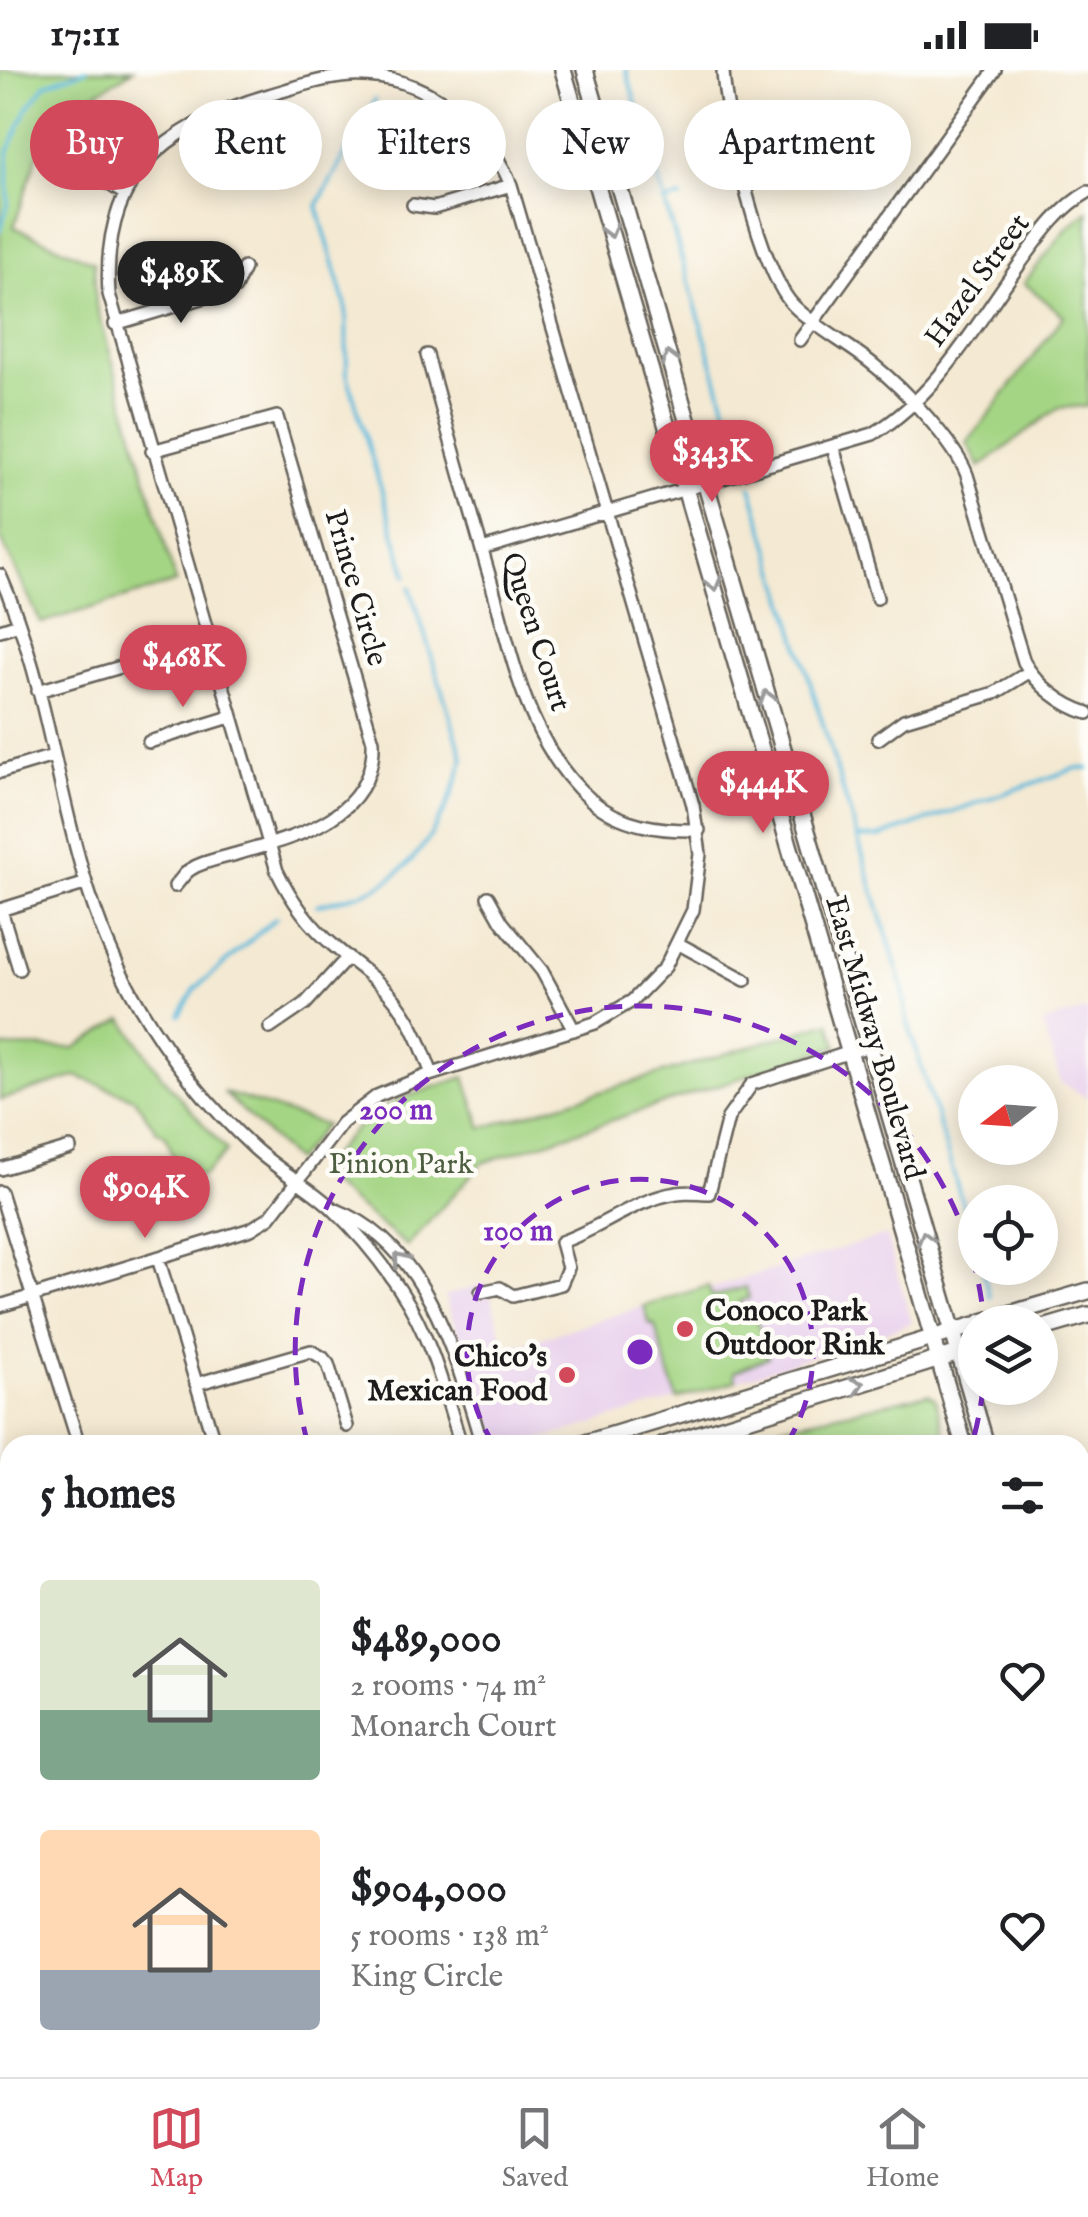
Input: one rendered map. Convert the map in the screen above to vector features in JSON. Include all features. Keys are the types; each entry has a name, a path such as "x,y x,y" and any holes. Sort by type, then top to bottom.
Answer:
{"main road":[{"name":"East Midway Boulevard","path":"563,70 961,1435"},
{"name":"East Midway Boulevard","path":"585,70 958,1338"},
{"path":"1038,1305 1088,1290"},
{"path":"1058,1323 1088,1314"},
{"path":"626,1435 958,1330"},
{"path":"696,1435 958,1353"},
{"name":"East Midway Boulevard","path":"978,1405 984,1435"}],"street":[{"path":"723,70 728,100"},
{"path":"800,340 996,70"},
{"path":"0,1306 263,1224 342,1122 362,1106 401,1085 595,1023 632,1002 656,978 679,944 693,910 698,886 698,830 511,185 482,136 447,104 402,84 354,76 317,81 221,109 194,122 157,150 125,194 107,265 115,324 277,871 319,933 399,1004 432,1074"},
{"path":"413,205 434,208 511,185"},
{"path":"119,190 125,194"},
{"path":"748,190 772,276 795,308 876,367 962,461 1009,618 1030,672 1060,699 1088,713"},
{"name":"Hazel Street","path":"482,549 874,434 931,387 1056,218 1088,192"},
{"path":"115,324 235,288 244,268"},
{"name":"Queen Court","path":"427,355 532,716 574,784 606,811 648,828 698,830"},
{"name":"Prince Circle","path":"152,451 276,418 354,672 373,741 369,778 352,801 334,816 305,833 268,845"},
{"path":"833,447 877,598"},
{"path":"0,575 38,691 84,884 111,953 157,1035 216,1110 332,1209 382,1264 411,1308 435,1364 458,1435"},
{"path":"0,630 19,624"},
{"path":"38,691 208,642"},
{"path":"878,740 904,720 995,693 1030,672"},
{"path":"149,742 230,718"},
{"path":"0,772 52,756"},
{"path":"175,886 192,868 268,845"},
{"path":"19,969 0,910 84,884"},
{"path":"488,897 502,922 542,971 574,1030"},
{"path":"679,944 745,980"},
{"path":"270,1028 305,1004 348,957"},
{"path":"481,1292 500,1288 514,1296 560,1284 568,1268 561,1242 633,1207 677,1192 708,1193 728,1118 752,1084 869,1046"},
{"path":"0,1169 70,1148"},
{"path":"0,1192 75,1435"},
{"path":"332,1209 360,1219 392,1248 435,1308 455,1355 479,1435"},
{"path":"158,1258 212,1435"},
{"path":"196,1384 310,1351 328,1364 347,1426"}],"shaded area":[{"path":"1088,1010 1088,1098 1061,1083 1042,1023"},
{"path":"886,1235 912,1323 736,1381 734,1372 767,1357 753,1311 743,1315 739,1302 712,1297 709,1289"},
{"path":"487,1283 506,1349 644,1306 650,1324 654,1324 677,1399 556,1435 490,1435 444,1296"}],"green space":[{"path":"0,70 133,70 85,100 30,100 30,178 14,227 94,262 96,304 176,583 41,623 0,537"},
{"path":"1088,211 1088,406 1058,408 980,467 967,443 1064,316 1024,283 1068,227"},
{"path":"123,1019 163,1078 227,1151 204,1175 180,1177 166,1136 157,1131 134,1098 77,1076 0,1100 0,1047 75,1048"},
{"name":"Pinion Park","path":"830,1022 837,1046 482,1163 407,1246 317,1174 365,1120 397,1101 465,1077 482,1128"},
{"path":"223,1092 325,1125 295,1161"},
{"path":"708,1286 712,1297 746,1287 749,1298 739,1302 742,1314 754,1311 768,1357 734,1372 736,1381 677,1399 654,1324 650,1325 644,1306"},
{"path":"928,1394 935,1398 945,1435 742,1435"}],"waterway":[{"path":"0,231 8,204 8,152 27,109 46,84 86,70"},
{"path":"626,70 744,459"},
{"path":"342,160 317,206 346,306 347,374 407,576"},
{"path":"664,202 681,198"},
{"path":"751,487 903,988 906,1016 958,1189"},
{"path":"317,905 369,891 399,872 435,828 458,776 463,758 410,587"},
{"path":"857,838 879,837 1077,768 1088,769"},
{"path":"180,1015 195,989 276,918"},
{"path":"987,1285 990,1297"}],"place":[{"name":"Conoco Park Outdoor Rink","path":"685,1329"},
{"name":"Chico's Mexican Food","path":"567,1375"}]}
